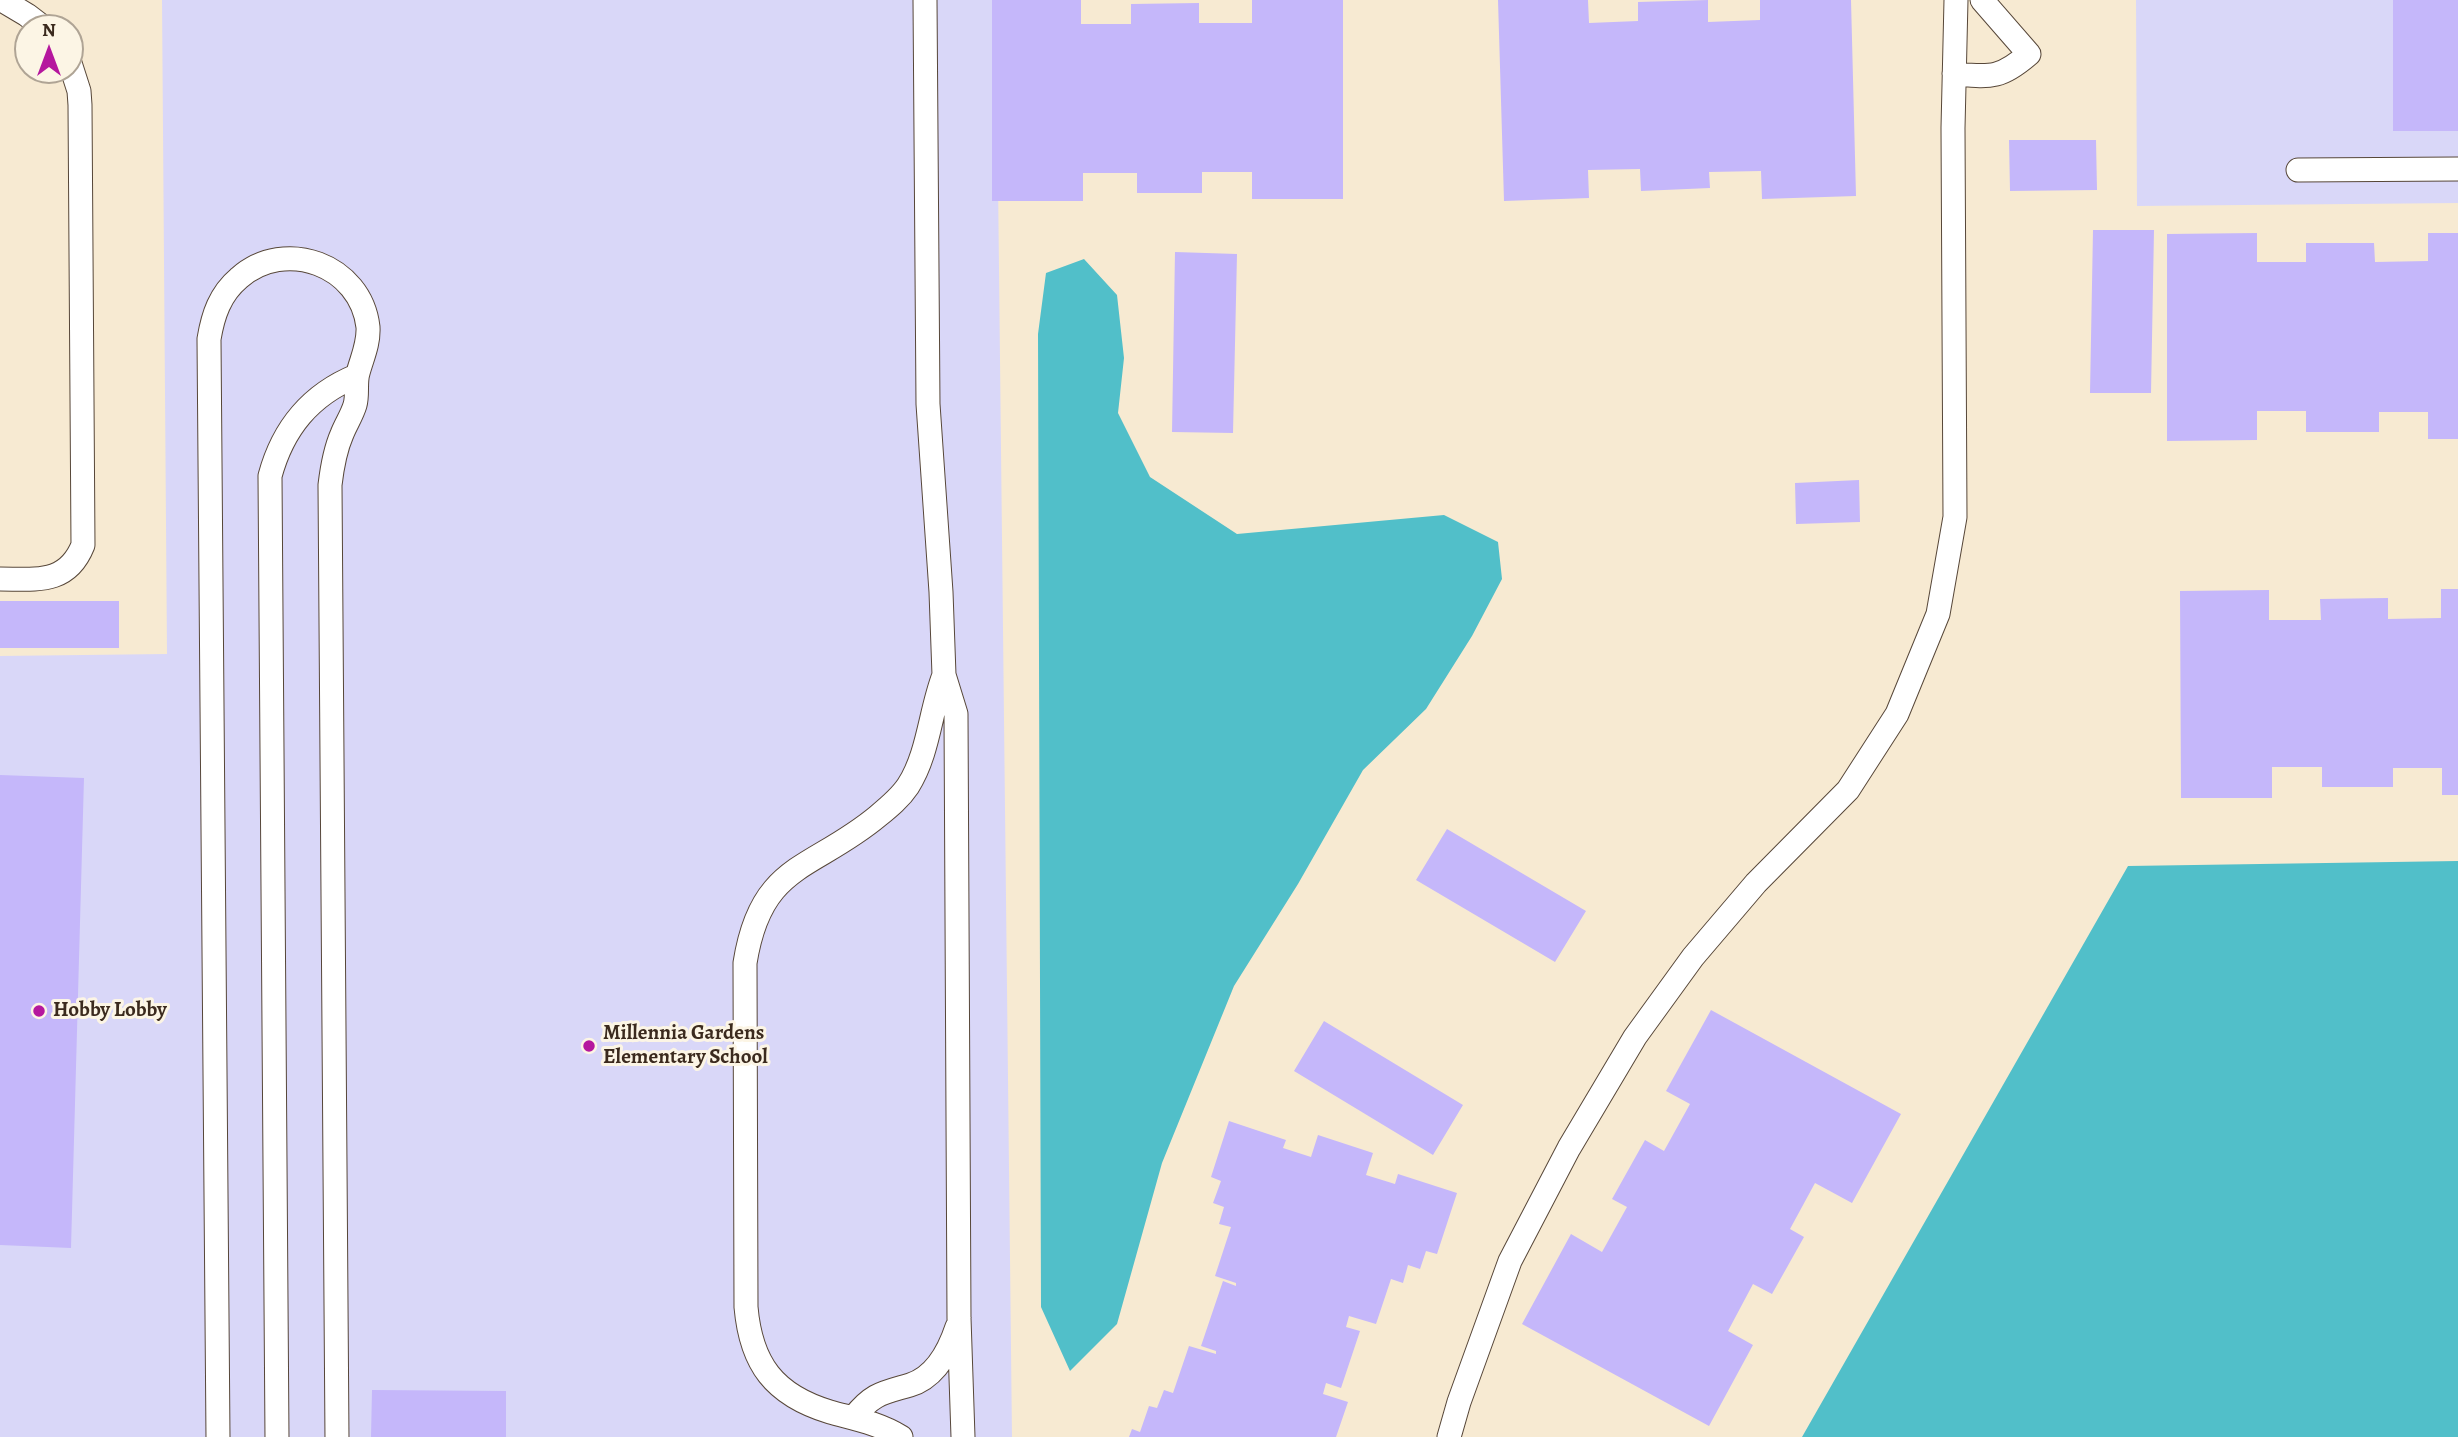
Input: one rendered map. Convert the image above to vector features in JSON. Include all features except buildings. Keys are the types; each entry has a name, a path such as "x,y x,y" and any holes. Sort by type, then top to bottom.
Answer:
{"lane":[{"path":"2,0 25,14"},
{"path":"925,0 928,404 944,675 956,714 959,1318 963,1437"},
{"path":"1450,1437 1459,1402 1510,1261 1588,1115 1635,1037 1693,957 1756,883 1848,790 1897,714 1938,614 1955,517 1956,0"},
{"path":"1954,74 1988,77 2010,70 2029,54 1982,0"},
{"path":"0,579 41,579 62,573 79,556 83,545 80,105 77,84"},
{"path":"2298,170 2458,169"},
{"path":"218,1437 209,339 218,305 239,278 272,261 291,258 327,266 343,277 356,291 368,327 367,345 356,376 355,405 342,433 333,465 329,511 337,1437"},
{"path":"277,1437 270,476 276,456 299,417 328,388 356,376"},
{"path":"901,1437 854,1417 810,1405 775,1384 753,1349 748,1330 745,963 753,927 760,908 770,893 800,865 871,822 908,787 919,765 944,675"},
{"path":"854,1417 877,1395 893,1388 912,1385 934,1369 953,1340 959,1318"}],"shaded area":[{"name":"Millennia Gardens Elementary School","path":"162,0 996,0 1012,1437 0,1437 0,656 167,654"},
{"path":"2136,0 2458,0 2458,203 2137,206"}],"water":[{"path":"1084,259 1117,295 1124,358 1118,413 1150,477 1237,534 1444,515 1498,542 1502,579 1472,636 1426,709 1363,770 1298,884 1234,986 1162,1163 1117,1324 1070,1371 1041,1307 1038,334 1046,273"},
{"path":"2458,861 2458,1437 1802,1437 2128,866"}],"place":[{"name":"Hobby Lobby","path":"39,1011"},
{"name":"Millennia Gardens Elementary School","path":"589,1046"}]}
